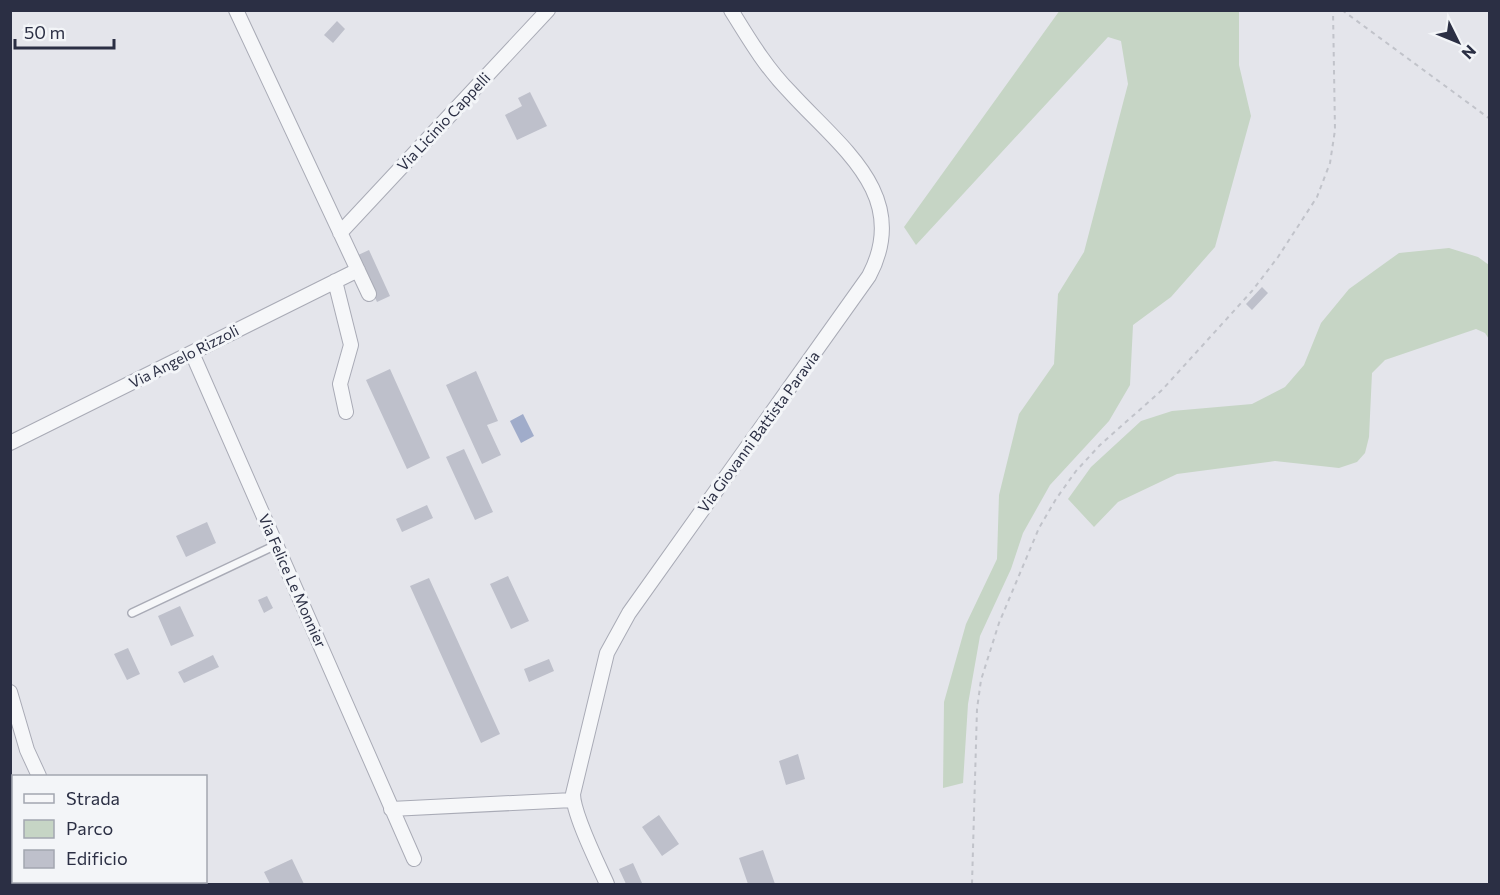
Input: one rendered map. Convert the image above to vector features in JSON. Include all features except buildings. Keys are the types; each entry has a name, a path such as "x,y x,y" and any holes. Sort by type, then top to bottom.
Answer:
{"street":[{"path":"236,10 369,294"},
{"name":"Via Licinio Cappelli","path":"340,233 548,10"},
{"name":"Via Giovanni Battista Paravia","path":"573,800 589,721 607,653 616,634 838,322 869,276 880,250 883,222 873,186 840,144 788,91 769,68 731,10"},
{"name":"Via Angelo Rizzoli","path":"10,443 358,270"},
{"path":"335,281 351,345 340,384 346,412"},
{"name":"Via Felice Le Monnier","path":"192,353 414,859"},
{"path":"10,692 27,750 38,775"},
{"path":"391,809 573,800 607,885"}],"lane":[{"path":"132,613 276,545"}],"path":[{"path":"972,885 977,709 981,680 999,623 1039,528 1076,471 1100,445 1162,390 1252,291 1278,257 1317,197 1330,163 1335,130 1333,10"},
{"path":"1342,10 1490,119"}],"green space":[{"path":"1060,10 1239,11 1239,65 1251,116 1215,247 1171,297 1133,325 1130,385 1109,421 1050,485 1023,533 1011,569 980,636 968,704 963,783 943,788 944,702 966,624 997,559 999,495 1019,414 1054,364 1058,294 1084,252 1128,84 1121,41 1108,37 916,245 904,227"},
{"path":"1449,248 1478,257 1489,265 1489,339 1485,333 1476,329 1385,360 1372,373 1369,437 1365,453 1357,462 1339,468 1275,461 1177,474 1118,502 1094,527 1068,499 1091,467 1141,421 1172,411 1252,404 1285,387 1304,365 1321,323 1349,289 1399,253"}],"water":[{"path":"523,414 534,436 521,443 510,421"}]}
